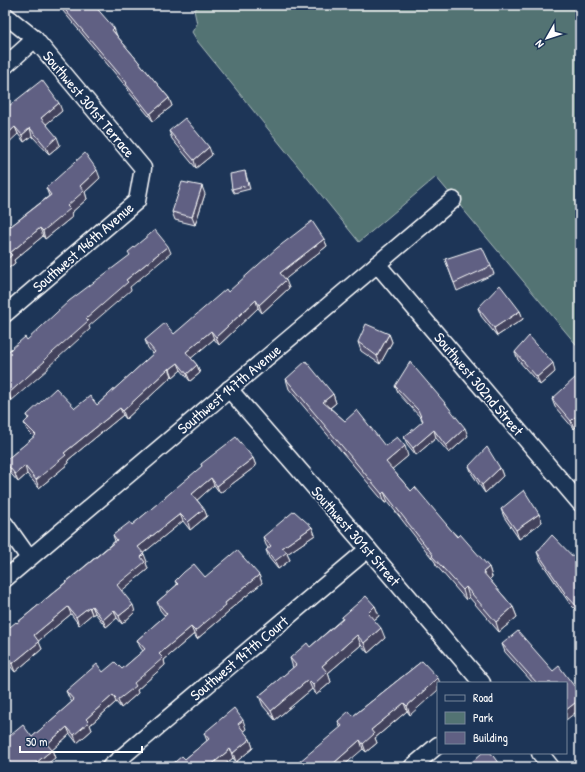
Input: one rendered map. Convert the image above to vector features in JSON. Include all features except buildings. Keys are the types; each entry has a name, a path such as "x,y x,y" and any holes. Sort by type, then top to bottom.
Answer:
{"street":[{"name":"Southwest 301st Terrace","path":"5,14 35,39 144,168"},
{"path":"5,66 35,39"},
{"name":"Southwest 146th Avenue","path":"5,314 137,201 144,168"},
{"name":"Southwest 147th Avenue","path":"5,579 453,200"},
{"name":"Southwest 302nd Street","path":"377,264 580,503"},
{"name":"Southwest 301st Street","path":"229,389 481,682"},
{"path":"5,524 29,558"},
{"name":"Southwest 147th Court","path":"110,767 368,549"},
{"path":"412,767 437,747"},
{"path":"541,754 551,767"}],"green space":[{"path":"201,5 580,5 580,349 436,177 359,242 198,42 192,32 197,24 194,10"}]}
